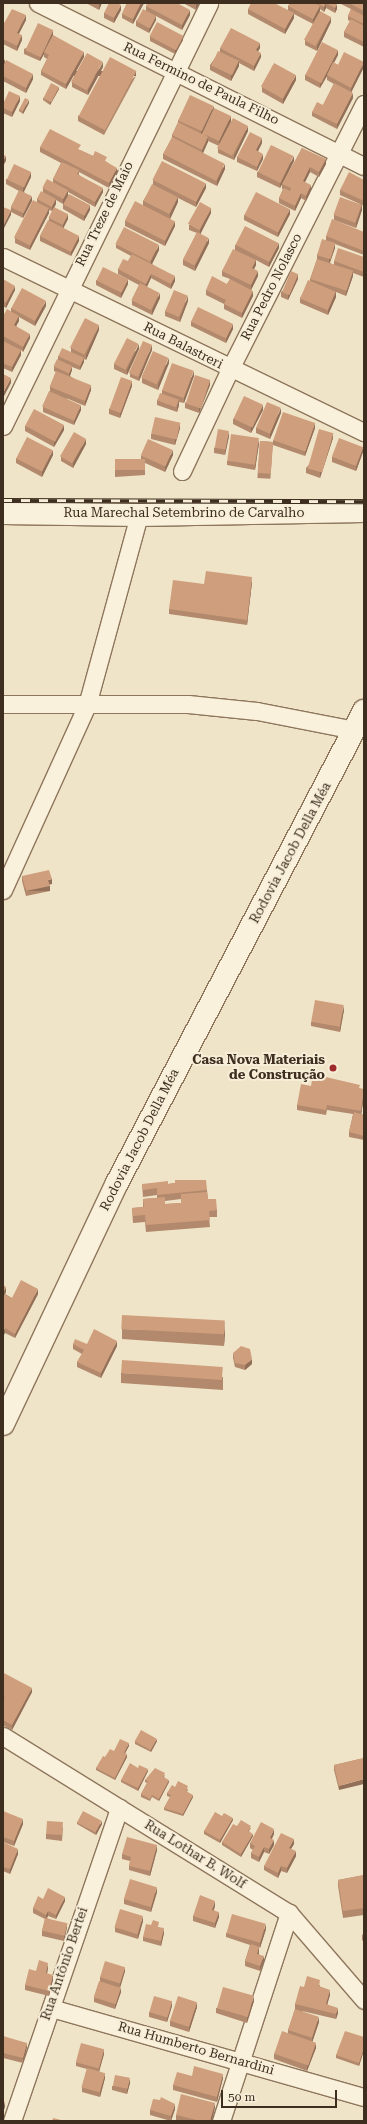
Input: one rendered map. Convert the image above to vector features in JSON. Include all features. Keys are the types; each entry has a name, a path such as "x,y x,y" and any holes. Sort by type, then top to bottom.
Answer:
{"street":[{"name":"Rua Fermino de Paula Filho","path":"38,3 364,166"},
{"name":"Rua Treze de Maio","path":"3,426 68,288 174,71 209,3"},
{"name":"Rua Pedro Nolasco","path":"182,471 230,369 364,104"},
{"name":"Rua Balastreri","path":"3,257 230,369 364,432"},
{"name":"Rua Marechal Setembrino de Carvalho","path":"3,513 139,515 364,511"},
{"path":"3,890 87,705 139,515"},
{"path":"3,704 196,705 360,720"},
{"name":"Rodovia Jacob Della Méa","path":"3,1424 117,1183 360,720"},
{"name":"Rua Lothar B. Wolf","path":"3,1736 289,1913 364,2000"},
{"name":"Rua Antônio Bertei","path":"12,2121 119,1808"},
{"path":"221,2121 289,1913"},
{"name":"Rua Humberto Bernardini","path":"51,2008 364,2097"}],"building":[{"path":"109,3 117,3 121,5 114,18 104,13"},
{"path":"127,3 141,3 133,19 122,14"},
{"path":"147,3 177,3 190,10 182,25 146,6"},
{"path":"251,3 274,3 294,13 285,29 248,9"},
{"path":"290,3 315,3 320,6 313,19 288,6"},
{"path":"317,3 326,3 324,7"},
{"path":"326,3 335,3 337,4 335,8"},
{"path":"349,3 364,3 364,11"},
{"path":"12,9 26,15 17,33 22,35 17,46 3,39 3,25"},
{"path":"143,9 156,16 150,28 136,21"},
{"path":"351,9 364,16 364,24 348,16"},
{"path":"320,11 331,17 315,46 304,40"},
{"path":"351,19 364,26 364,42 344,32"},
{"path":"157,22 183,36 176,50 149,36"},
{"path":"38,23 53,30 41,57 25,50"},
{"path":"231,28 260,43 256,50 261,53 254,66 220,48"},
{"path":"53,35 84,52 66,84 41,71 49,55 44,52"},
{"path":"322,42 338,50 321,83 305,75"},
{"path":"218,51 239,61 232,75 211,66"},
{"path":"344,52 364,62 351,88 327,75 333,62 338,65"},
{"path":"87,53 103,62 87,91 71,82"},
{"path":"110,57 136,71 105,130 79,116"},
{"path":"6,60 33,74 26,88 3,76 3,67"},
{"path":"274,63 296,75 283,99 261,87"},
{"path":"51,83 59,87 51,102 43,98"},
{"path":"334,83 353,93 337,124 312,112 317,102 323,105"},
{"path":"9,91 20,96 12,112 3,108 3,104"},
{"path":"190,95 214,106 202,131 178,120"},
{"path":"25,98 29,100 23,111 19,110"},
{"path":"214,108 231,116 219,141 204,134 208,137 202,150 172,135 178,122 202,134"},
{"path":"233,118 248,126 232,156 217,148"},
{"path":"50,129 81,145 78,149 93,156 95,151 107,157 105,161 117,168 109,183 40,147"},
{"path":"250,132 262,138 256,150 263,154 257,167 237,157"},
{"path":"172,137 225,164 216,181 163,154"},
{"path":"271,145 293,156 280,183 258,172"},
{"path":"302,148 326,159 319,172 310,167 303,181 311,185 306,196 301,193 295,206 279,198 284,188 290,191 291,188 282,184"},
{"path":"162,161 206,183 196,202 152,180"},
{"path":"62,162 79,170 77,174 103,188 95,202 53,179"},
{"path":"14,164 31,172 24,187 7,179"},
{"path":"349,172 364,180 364,201 340,190"},
{"path":"47,179 68,190 63,199 42,188"},
{"path":"152,184 178,197 169,214 143,201"},
{"path":"19,190 32,196 24,213 11,207"},
{"path":"41,191 56,199 52,207 37,199"},
{"path":"256,192 290,209 278,232 244,215"},
{"path":"69,194 90,205 85,216 63,205"},
{"path":"340,197 362,205 355,223 334,215"},
{"path":"33,200 49,208 30,246 14,237"},
{"path":"135,201 175,221 165,241 125,221"},
{"path":"200,202 211,208 199,230 188,224"},
{"path":"3,207 11,210 3,226"},
{"path":"54,207 68,214 63,225 49,218"},
{"path":"332,219 364,232 364,251 326,236"},
{"path":"48,220 79,236 71,252 40,236"},
{"path":"245,226 279,243 269,262 235,245"},
{"path":"124,227 159,245 150,262 115,244"},
{"path":"197,232 209,238 195,266 183,260"},
{"path":"322,239 335,243 330,259 317,255"},
{"path":"338,248 364,257 364,272 334,261"},
{"path":"233,249 256,260 252,268 258,271 251,285 222,271"},
{"path":"132,254 175,276 171,284 151,274 146,284 118,269 123,259 128,261"},
{"path":"317,259 353,271 347,291 311,279"},
{"path":"103,267 128,279 122,293 96,280"},
{"path":"291,271 298,274 289,295 282,292"},
{"path":"212,276 227,284 230,279 253,291 242,313 224,304 226,300 206,290"},
{"path":"3,279 15,286 6,303 3,301"},
{"path":"308,280 336,292 328,310 300,298"},
{"path":"140,283 160,293 151,310 131,300"},
{"path":"22,288 46,301 35,321 11,308"},
{"path":"174,290 188,296 179,317 165,311"},
{"path":"198,307 233,324 226,338 191,321"},
{"path":"7,309 19,316 14,325 30,334 23,347 3,336 3,316"},
{"path":"85,318 99,325 84,355 70,347"},
{"path":"127,338 139,344 125,370 114,364"},
{"path":"3,341 21,350 12,367 3,363"},
{"path":"143,341 152,345 138,377 129,373"},
{"path":"62,348 84,358 80,366 58,356"},
{"path":"153,351 169,358 157,384 141,377"},
{"path":"57,359 72,366 69,373 54,366"},
{"path":"172,363 194,371 184,398 162,390"},
{"path":"56,371 91,385 85,401 50,387"},
{"path":"3,374 11,378 3,393"},
{"path":"195,375 210,380 201,408 186,404"},
{"path":"121,377 132,381 121,413 109,409"},
{"path":"49,391 81,405 74,421 42,407"},
{"path":"160,393 179,400 176,407 157,401"},
{"path":"244,396 263,405 252,428 233,419"},
{"path":"267,402 281,408 270,434 256,428"},
{"path":"34,409 64,425 55,442 25,426"},
{"path":"283,412 315,423 305,451 273,440"},
{"path":"155,417 180,423 177,439 151,434"},
{"path":"218,429 229,431 226,450 215,448"},
{"path":"319,429 333,433 322,473 308,468"},
{"path":"74,432 86,439 72,463 60,456"},
{"path":"231,434 259,438 255,465 227,461"},
{"path":"27,437 53,450 42,472 16,458"},
{"path":"339,438 363,447 356,466 332,457"},
{"path":"148,439 173,450 165,466 141,455"},
{"path":"260,441 273,442 271,474 258,473"},
{"path":"115,459 145,459 145,470 115,470"},
{"path":"206,571 252,577 247,620 169,609 173,580 204,584"},
{"path":"49,870 52,879 48,880 50,886 26,891 22,876"},
{"path":"315,1000 344,1005 340,1027 311,1022"},
{"path":"313,1074 360,1085 359,1088 364,1089 361,1111 327,1105 326,1110 297,1105 301,1084 311,1086"},
{"path":"354,1112 364,1115 364,1136 349,1132"},
{"path":"175,1180 206,1180 207,1190 157,1195 157,1188 143,1190 142,1184 168,1181 168,1184 175,1183"},
{"path":"207,1192 208,1199 216,1199 217,1210 209,1211 210,1220 146,1225 145,1215 133,1216 132,1208 144,1207 143,1199 165,1197 165,1204 181,1203 181,1194"},
{"path":"21,1280 38,1289 15,1334 5,1328 3,1332 3,1294 12,1298"},
{"path":"3,1285 6,1287 3,1293"},
{"path":"122,1315 225,1320 224,1334 121,1329"},
{"path":"94,1329 117,1341 101,1373 77,1362 84,1350 73,1344 75,1339 87,1344"},
{"path":"241,1346 250,1349 252,1359 245,1365 235,1363 233,1353"},
{"path":"122,1360 223,1367 222,1380 121,1373"},
{"path":"4,1673 32,1688 12,1725 3,1720 3,1700 5,1697 3,1696"},
{"path":"141,1730 157,1739 150,1750 135,1741"},
{"path":"120,1739 129,1743 124,1753 127,1754 115,1778 96,1768 103,1756 105,1757 110,1749 114,1751"},
{"path":"364,1758 364,1779 339,1786 334,1765"},
{"path":"130,1763 138,1768 139,1765 148,1769 138,1788 121,1780"},
{"path":"155,1768 165,1773 163,1777 169,1780 159,1799 152,1795 150,1799 141,1794 148,1781 145,1780"},
{"path":"178,1781 188,1786 186,1791 193,1795 183,1814 164,1808 171,1795 167,1793 172,1785 175,1787"},
{"path":"3,1811 23,1819 14,1841 3,1837"},
{"path":"83,1811 102,1821 95,1832 77,1822"},
{"path":"215,1812 222,1816 224,1813 233,1818 220,1840 204,1831"},
{"path":"241,1820 251,1826 248,1831 253,1834 241,1854 222,1842 233,1824 237,1826"},
{"path":"47,1821 63,1822 62,1835 46,1834"},
{"path":"261,1822 274,1829 270,1838 274,1840 269,1849 264,1847 259,1857 251,1853 255,1846 250,1843"},
{"path":"281,1833 294,1839 289,1848 296,1851 287,1868 281,1866 278,1873 264,1866"},
{"path":"127,1837 157,1845 150,1871 129,1866 131,1857 122,1854"},
{"path":"3,1842 18,1849 10,1869 3,1867"},
{"path":"364,1875 364,1908 343,1911 338,1880"},
{"path":"130,1879 157,1887 151,1907 124,1899"},
{"path":"48,1888 65,1897 56,1915 48,1911 46,1915 33,1908 38,1896 43,1899"},
{"path":"200,1895 215,1901 212,1910 219,1912 215,1923 193,1916"},
{"path":"120,1909 143,1916 137,1934 114,1927"},
{"path":"232,1914 266,1924 260,1943 226,1933"},
{"path":"45,1918 67,1923 64,1936 42,1931"},
{"path":"153,1920 159,1922 158,1927 164,1928 161,1941 143,1937 146,1924 151,1925"},
{"path":"251,1944 259,1947 257,1954 264,1956 260,1966 245,1961"},
{"path":"39,1960 48,1963 46,1973 53,1975 49,1991 25,1985 29,1969 36,1971"},
{"path":"105,1961 125,1967 120,1983 100,1977"},
{"path":"307,1976 320,1980 319,1986 330,1990 326,2004 338,2008 336,2014 295,2004 300,1986 304,1987"},
{"path":"99,1981 121,1988 116,2004 94,1997"},
{"path":"223,1987 254,1996 248,2017 217,2008"},
{"path":"154,1996 172,2001 168,2018 149,2012"},
{"path":"178,1996 197,2002 189,2027 170,2021"},
{"path":"295,2009 319,2017 312,2038 288,2030"},
{"path":"282,2031 316,2043 308,2065 274,2054"},
{"path":"345,2031 364,2037 364,2048 359,2063 336,2055"},
{"path":"3,2036 27,2043 23,2058 3,2053"},
{"path":"81,2043 104,2049 99,2069 76,2062"},
{"path":"194,2066 223,2074 217,2097 173,2085 177,2072 192,2076"},
{"path":"87,2068 105,2073 100,2092 81,2087"},
{"path":"115,2075 130,2078 128,2089 113,2086"},
{"path":"181,2094 215,2103 210,2121 201,2121 176,2115"},
{"path":"161,2097 175,2104 171,2116 150,2110 153,2099 160,2100"},
{"path":"53,2118 65,2121 52,2121"}],"railway":[{"path":"3,500 364,501"}],"place":[{"name":"Casa Nova Materiais de Construção","path":"333,1068"}]}
